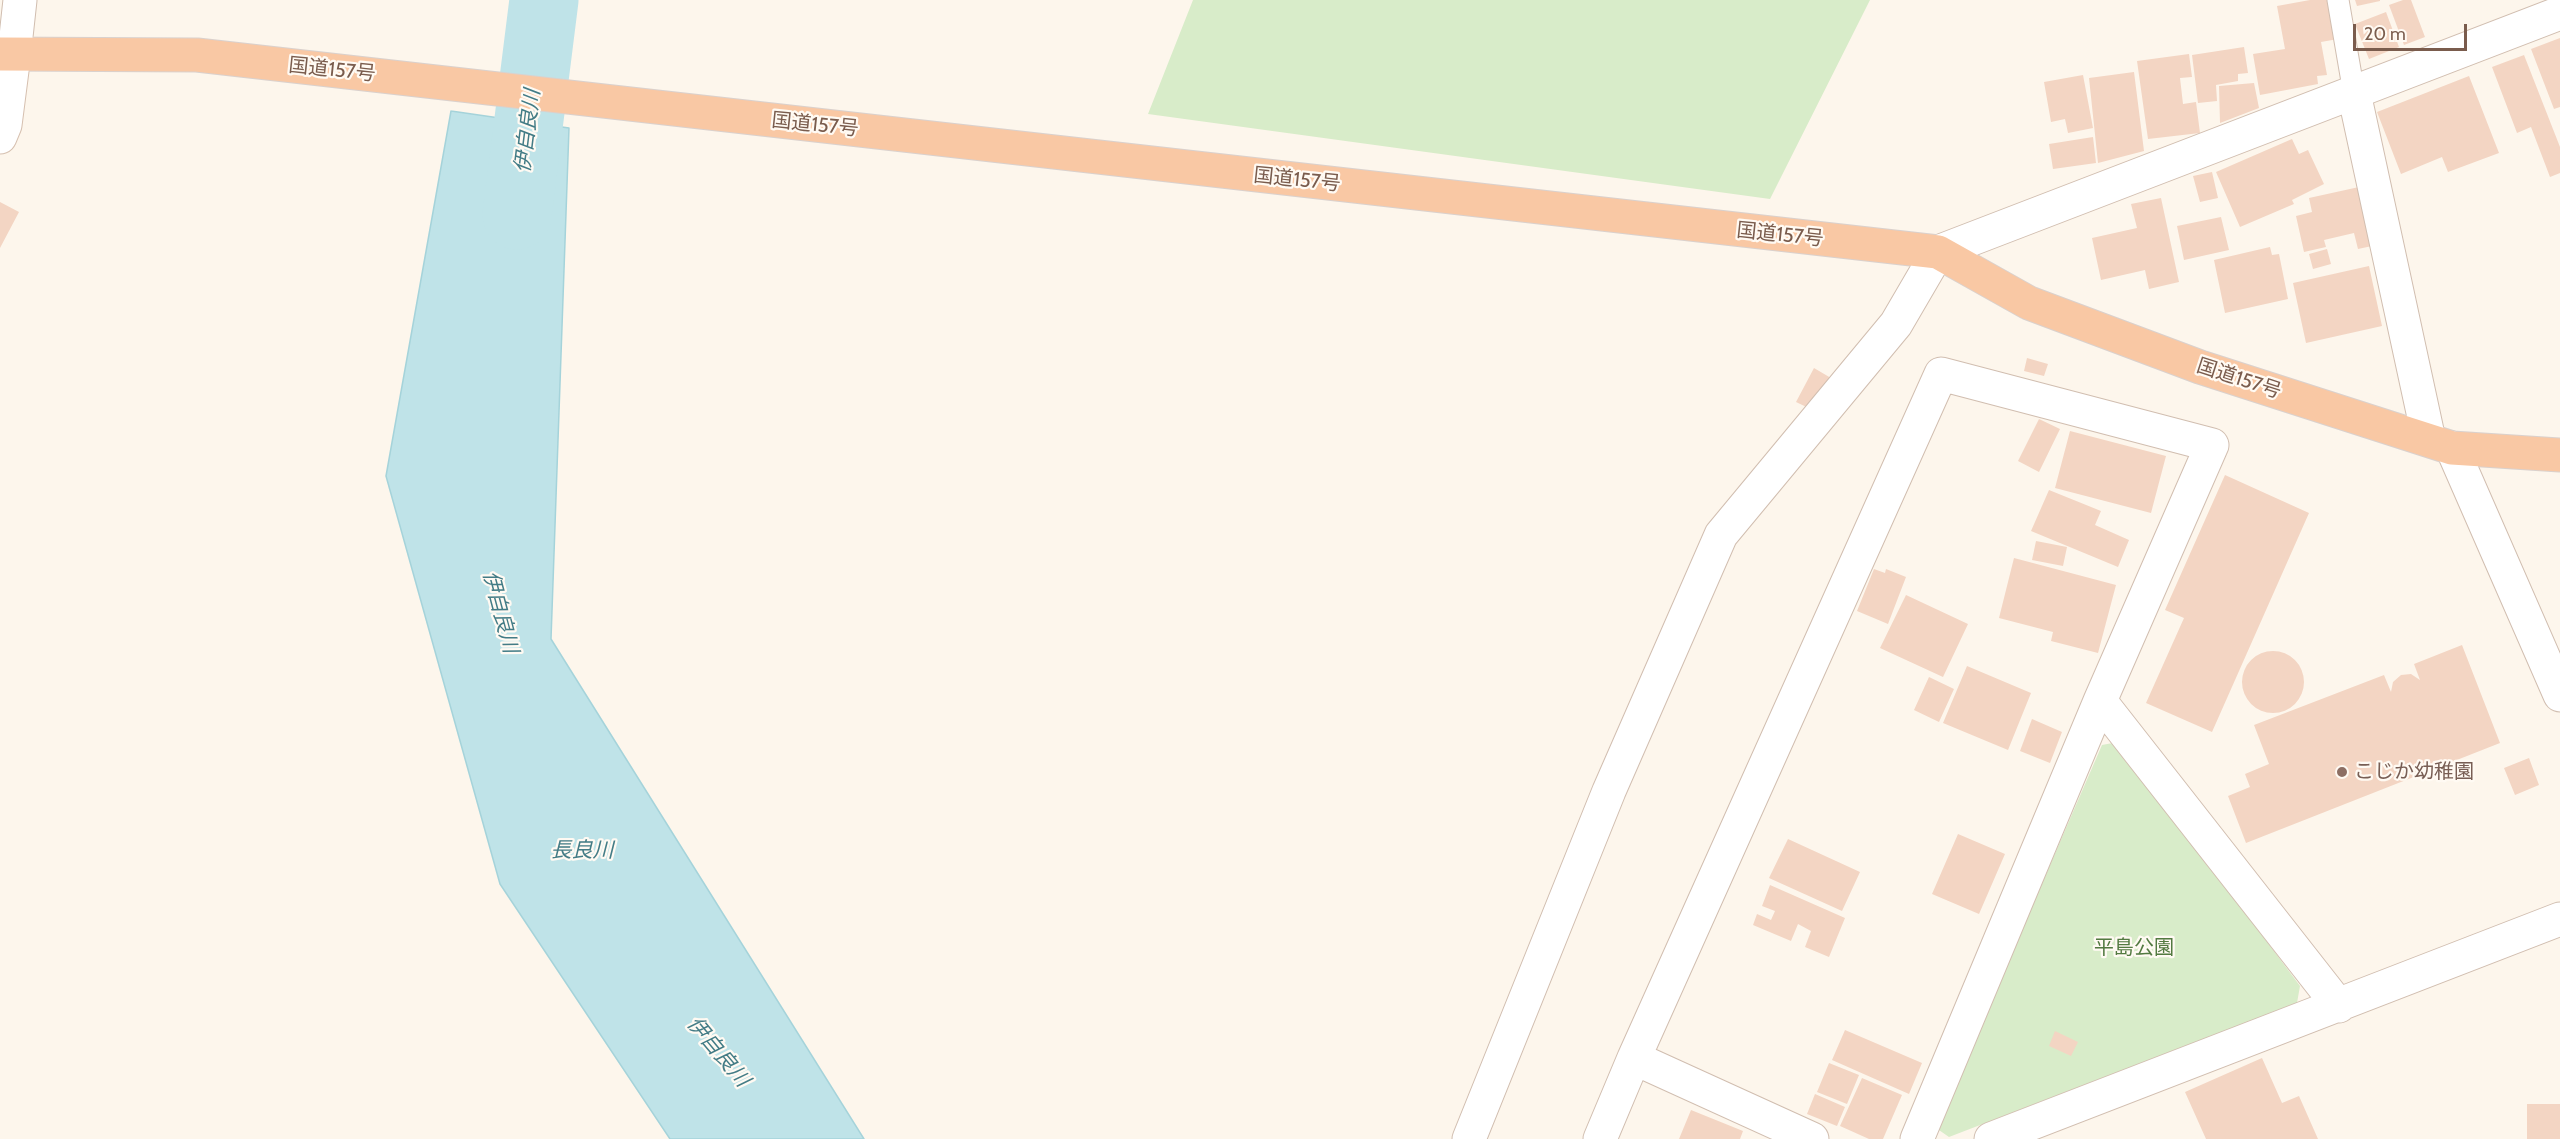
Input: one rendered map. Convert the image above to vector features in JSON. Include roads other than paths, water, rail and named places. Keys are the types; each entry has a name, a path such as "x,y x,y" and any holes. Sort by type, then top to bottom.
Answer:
{"highway":[{"name":"国道157号","path":"7,55 197,55 1925,251 2029,303 2200,367 2441,444 2560,455"}],"street":[{"path":"0,137 6,125 7,55 20,0"},
{"path":"1469,1139 1609,791 1721,535 1896,324 1925,251 2354,93 2560,13"},
{"path":"2354,93 2441,444 2560,695"},
{"path":"1600,1139 1634,1058 1941,374 2212,445 2100,701 1917,1139"},
{"path":"2100,701 2339,1006"},
{"path":"1991,1139 2560,919"},
{"path":"1634,1058 1812,1139"}],"lane":[{"path":"2338,0 2354,93"}],"water":[{"name":"長良川","path":"451,111 569,128 551,639 864,1139 670,1139 500,884 386,476"}],"waterway":[{"name":"伊自良川","path":"517,215 544,0"}],"place":[{"name":"こじか幼稚園","path":"2342,772"}],"park label":[{"name":"平島公園","path":"2134,948"}]}
